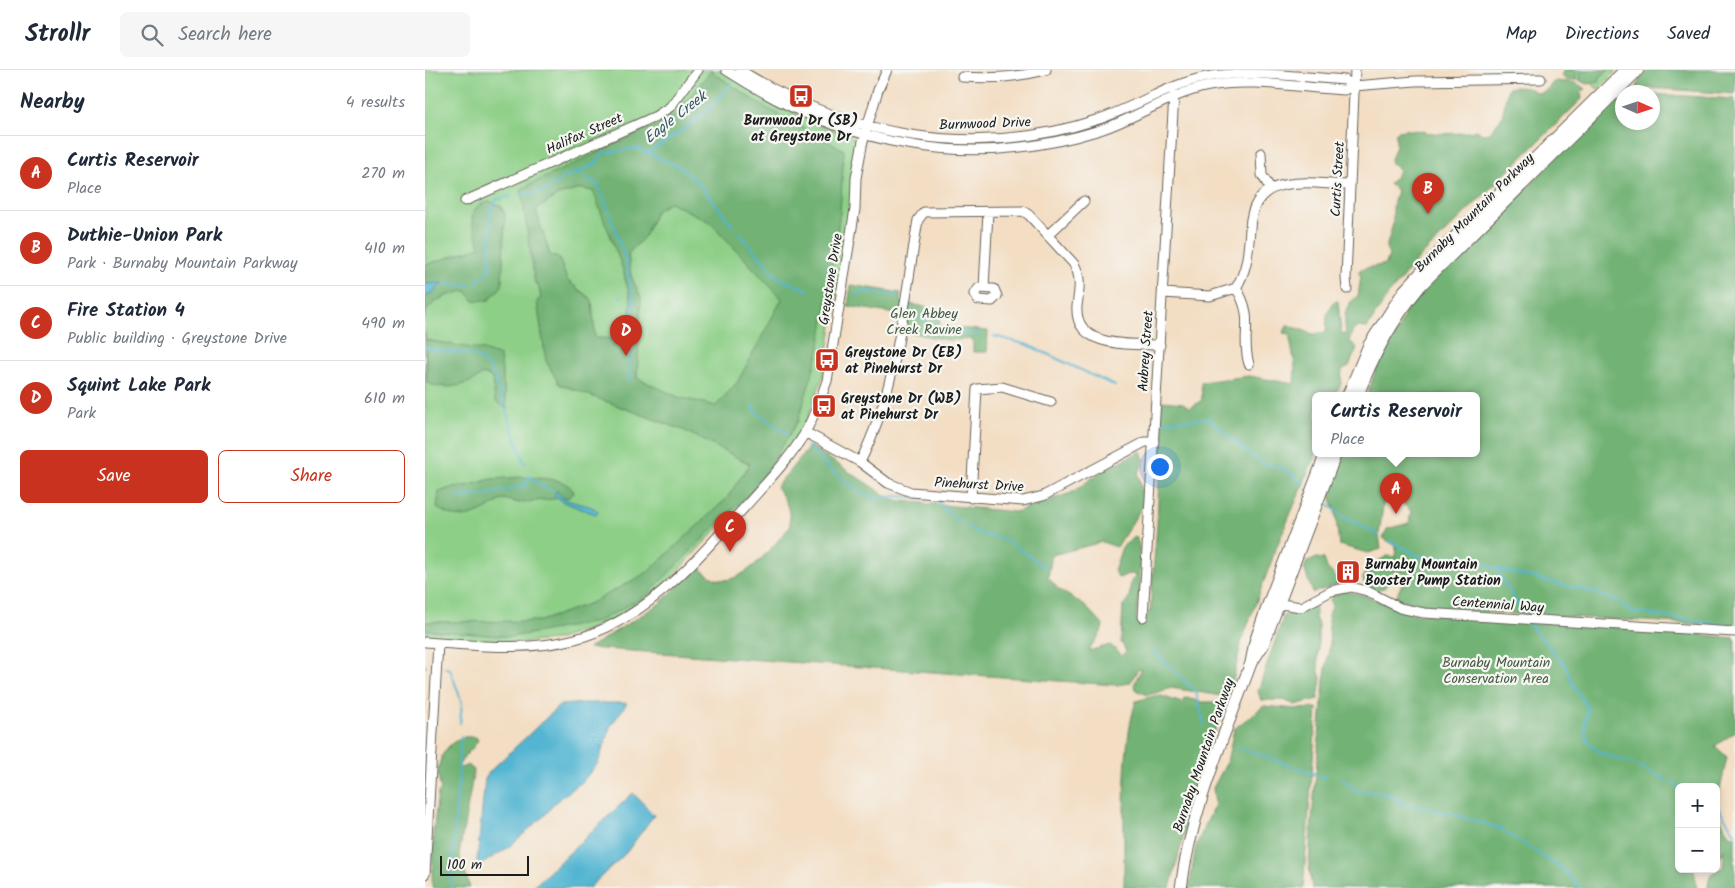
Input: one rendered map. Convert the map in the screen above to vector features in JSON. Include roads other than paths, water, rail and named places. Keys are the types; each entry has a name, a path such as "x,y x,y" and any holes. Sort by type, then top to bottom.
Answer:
{"main road":[{"name":"Burnaby Mountain Parkway","path":"1349,392 1369,345 1404,291 1442,250 1625,70"},
{"name":"Burnaby Mountain Parkway","path":"1359,392 1374,357 1393,322 1421,285 1639,70"},
{"name":"Burnaby Mountain Parkway","path":"1181,888 1187,850 1197,813 1251,663 1263,645 1274,603 1325,457"},
{"name":"Burnaby Mountain Parkway","path":"1274,603 1334,457"}],"street":[{"name":"Halifax Street","path":"465,201 656,116 670,107 698,70"},
{"name":"Burnwood Drive","path":"726,70 799,111 869,132 945,149 1021,147 1073,138 1101,130 1196,89 1221,84 1344,90 1354,86"},
{"name":"Burnwood Drive","path":"740,70 800,102 869,132 953,140 999,139 1040,134 1098,120 1199,78 1242,73 1345,80 1354,86"},
{"path":"962,77 1029,74 1046,70"},
{"name":"Curtis Street","path":"1347,289 1355,70"},
{"name":"Greystone Drive","path":"425,642 517,647 538,646 575,639 595,632 633,613 652,600 711,543 783,464 805,432 819,404 830,366 857,193 878,90 886,72"},
{"path":"1354,86 1425,80 1541,79"},
{"name":"Aubrey Street","path":"1143,617 1174,87"},
{"path":"1261,153 1262,175 1270,188"},
{"path":"1163,293 1210,296 1236,288 1247,267 1253,211 1259,199 1270,188 1291,183 1350,185"},
{"path":"1048,235 1085,201"},
{"path":"859,462 878,422 889,386 918,220 924,212 931,210 1023,211 1048,235 1078,272 1077,314 1078,322 1085,332 1105,342 1160,345"},
{"path":"984,288 988,212"},
{"path":"1236,288 1246,305 1248,318 1246,354 1249,364"},
{"path":"971,498 977,389 1002,387 1051,402"},
{"name":"Pinehurst Drive","path":"805,432 859,462 888,483 905,490 922,495 1023,501 1037,499 1145,442 1154,442"},
{"name":"Centennial Way","path":"1274,603 1301,607 1331,591 1351,587 1367,591 1400,608 1424,612 1735,632"},
{"path":"425,874 438,643"}],"water":[{"path":"444,283 425,298 425,284"},
{"path":"557,490 565,499 589,506 599,512 595,514 563,502 554,495"},
{"path":"627,703 610,727 598,763 583,781 554,803 546,814 509,847 482,864 477,861 485,779 490,771 560,705"},
{"path":"633,793 654,815 626,853 589,888 532,888"}],"waterway":[{"name":"Eagle Creek","path":"647,153 682,131 715,104 732,83"},
{"name":"Eagle Creek","path":"520,195 542,192 561,179 595,164 604,153 636,148 680,167 699,184 733,226"},
{"path":"577,173 597,184 604,197 625,258 633,298 629,381"},
{"name":"Eagle Creek","path":"476,283 490,269 490,212 496,200 511,196"},
{"path":"739,233 778,278 808,290"},
{"name":"Eagle Creek","path":"443,284 470,285"},
{"path":"855,294 866,291 898,295"},
{"path":"911,310 941,331 979,334"},
{"path":"994,336 1028,345 1115,386"},
{"path":"425,347 445,352 470,354 485,363 492,371 525,464"},
{"path":"752,405 756,412 788,434"},
{"path":"1157,422 1209,418 1248,453 1264,464 1285,469 1304,484"},
{"path":"807,446 833,472 856,489 874,498 896,496 936,499 951,516 963,523"},
{"path":"529,475 534,481 551,491"},
{"path":"456,496 483,495 526,485 529,475"},
{"path":"1327,503 1343,517 1379,535"},
{"path":"969,527 978,533 1006,540 1045,567"},
{"path":"1390,541 1421,557 1469,558 1497,569 1592,592 1617,601 1632,612 1732,626"},
{"path":"1497,570 1524,615"},
{"path":"1529,624 1566,666 1573,685 1588,709 1585,724 1586,736 1590,744 1606,755 1639,766 1667,781"},
{"path":"1153,651 1196,692 1204,725"},
{"path":"444,667 450,669 462,703 460,723"},
{"path":"451,888 461,736"},
{"path":"1235,746 1326,778"},
{"path":"1342,779 1357,791 1385,793 1405,804 1446,812 1499,828 1561,868 1581,888"},
{"path":"1720,811 1735,833"}],"place":[{"name":"Burnwood Dr (SB) at Greystone Dr","path":"801,96"},
{"name":"Duthie-Union Park","path":"1428,214"},
{"name":"Squint Lake Park","path":"626,356"},
{"name":"Greystone Dr (EB) at Pinehurst Dr","path":"827,360"},
{"name":"Greystone Dr (WB) at Pinehurst Dr","path":"824,406"},
{"name":"Curtis Reservoir","path":"1396,514"},
{"name":"Fire Station 4","path":"730,552"},
{"name":"Burnaby Mountain Booster Pump Station","path":"1348,572"}],"park label":[{"name":"Glen Abbey Creek Ravine","path":"924,322"},
{"name":"Burnaby Mountain Conservation Area","path":"1496,670"}]}
